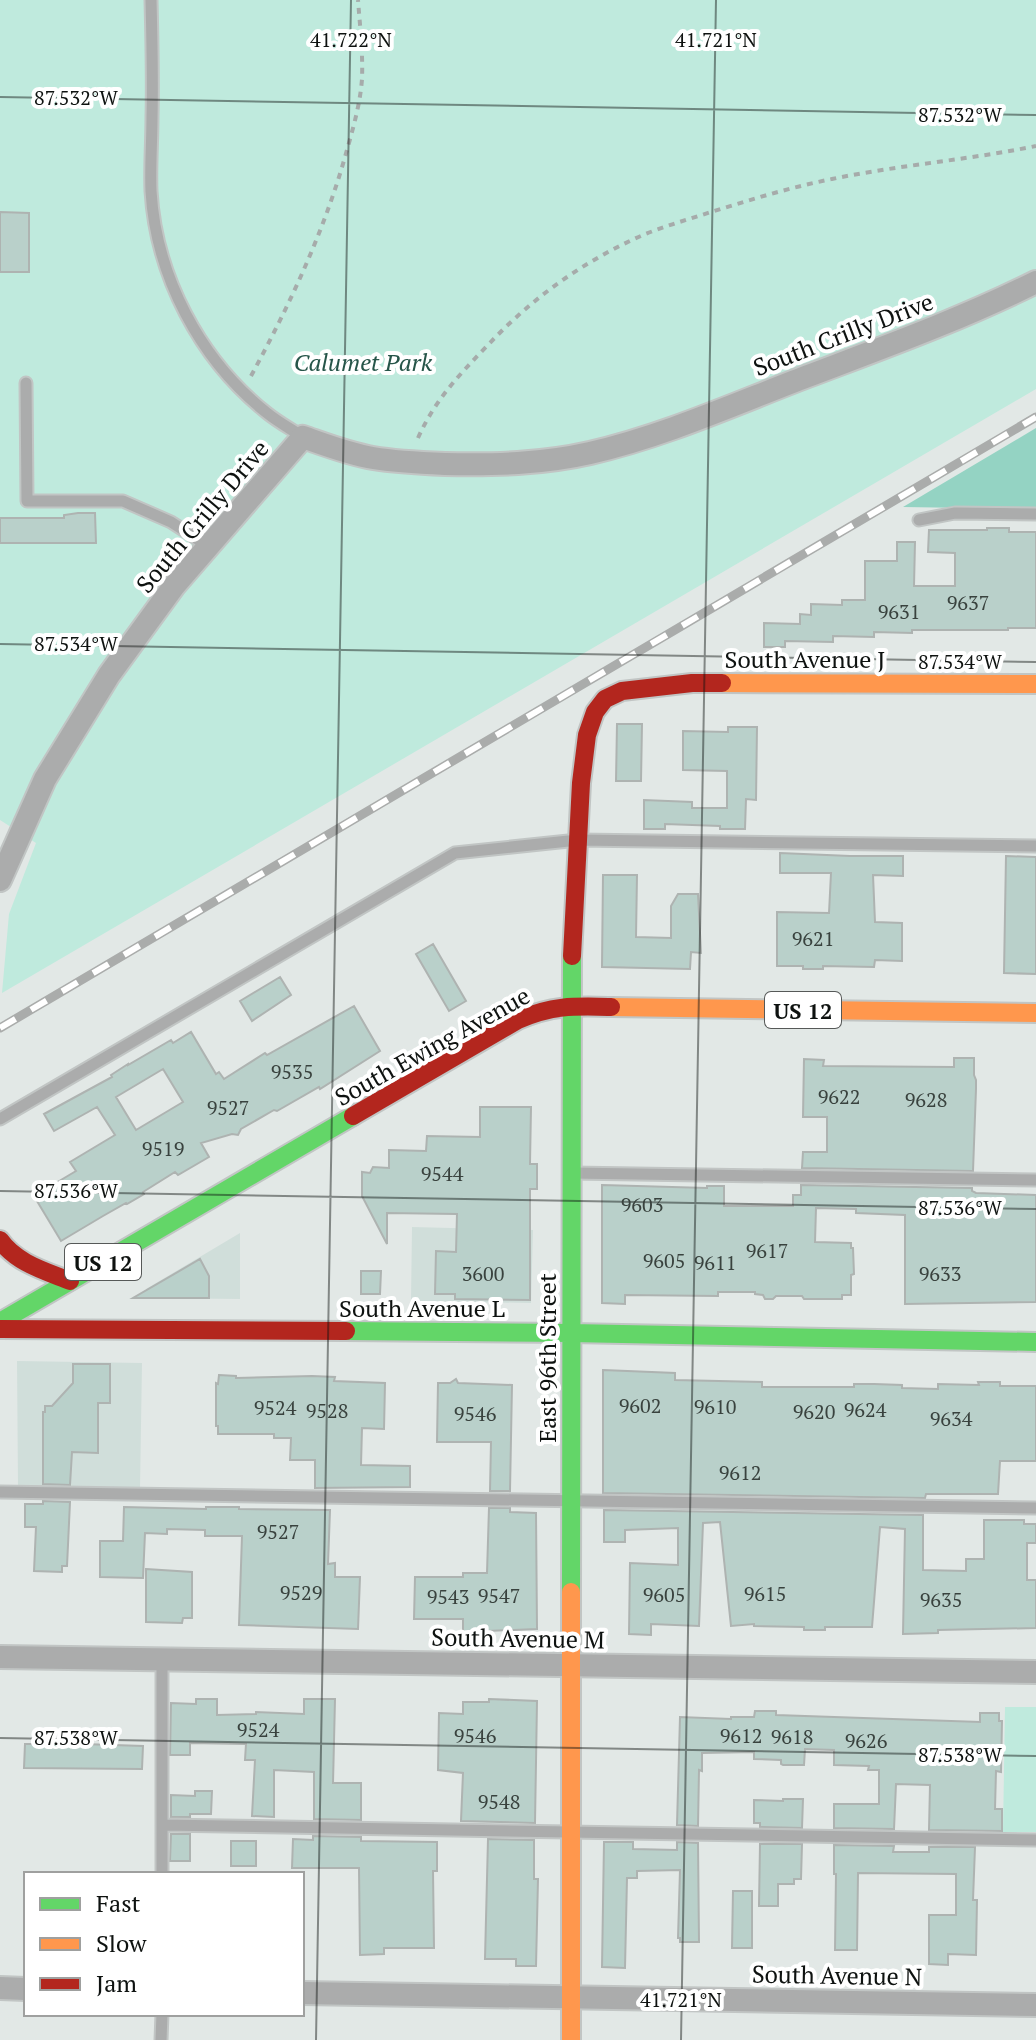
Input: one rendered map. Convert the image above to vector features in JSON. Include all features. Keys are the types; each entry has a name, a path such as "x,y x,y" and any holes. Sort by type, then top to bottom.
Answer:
{"street":[{"name":"South Crilly Drive","path":"0,880 45,779 109,675 174,586 303,437 338,450 408,462 481,465 536,463 589,453 649,436 919,334 1036,282"},
{"name":"South Avenue J","path":"622,691 692,683 1036,684"},
{"name":"East 96th Street","path":"571,2040 571,968 581,783 587,735 595,712 605,699 622,691"},
{"name":"South Ewing Avenue","path":"0,1322 518,1020 541,1010 571,1006 1036,1013"},
{"path":"0,1240 4,1249 12,1254 70,1281"},
{"name":"South Avenue L","path":"0,1329 571,1333 1036,1342"},
{"name":"South Avenue M","path":"0,1657 1036,1672"},
{"path":"0,1988 24,1989"},
{"name":"South Avenue N","path":"304,1993 1036,2005"}],"lane":[{"path":"151,0 151,191 165,264 194,331 224,369 267,413 303,437"},
{"path":"26,383 27,501 123,501 171,522 208,546"},
{"path":"919,520 955,513 1036,514"},
{"path":"0,1119 455,853 578,840 1036,846"},
{"path":"571,1173 1036,1180"},
{"path":"0,1492 1036,1508"},
{"path":"162,1659 162,1872"},
{"path":"162,1825 1036,1840"},
{"path":"161,2040 162,2016"}],"path":[{"path":"243,391 312,254 343,164 355,123 362,81 358,0"},
{"path":"418,438 429,413 450,384 532,302 567,277 635,239 747,200 831,179 1036,146"}],"shaded area":[{"path":"412,1227 533,1230 531,1303 411,1301"},
{"path":"240,1233 240,1299 149,1298 146,1289"},
{"path":"17,1361 142,1363 140,1488 18,1486"}],"green space":[{"name":"Calumet Park","path":"0,0 1036,0 1036,389 2,993 9,914 36,843 0,820"},
{"path":"1036,428 1036,509 903,507"},
{"path":"1005,1707 1036,1707 1036,1832 1003,1832"}],"building":[{"path":"0,212 29,213 29,272 0,272"},
{"path":"95,513 96,543 0,543 0,518 64,518 64,515"},
{"path":"987,528 1036,532 1036,628 874,632 874,637 833,636 833,642 785,641 785,647 764,647 764,623 800,624 800,614 811,615 811,604 842,605 842,600 865,600 865,561 897,561 897,542 915,542 914,586 955,586 955,553 928,552 929,530"},
{"path":"617,724 642,724 641,781 616,781"},
{"path":"728,727 757,727 756,800 746,799 745,829 665,824 665,829 644,829 644,800 692,802 692,808 727,808 727,771 683,770 683,731 728,732"},
{"path":"780,853 903,856 903,876 873,875 875,922 902,923 902,961 875,960 874,967 823,966 823,969 803,969 803,966 777,966 777,912 829,913 831,873 780,873"},
{"path":"1006,856 1036,857 1036,974 1004,973"},
{"path":"603,875 637,875 636,937 671,938 671,906 678,894 698,894 701,953 691,952 690,969 602,967"},
{"path":"433,944 466,1001 449,1011 416,954"},
{"path":"280,977 291,995 252,1021 240,1001"},
{"path":"354,1006 380,1051 320,1089 241,1129 238,1135 201,1143 209,1157 178,1175 175,1172 144,1194 61,1241 34,1196 76,1171 70,1162 115,1135 97,1107 54,1131 44,1114 171,1040 173,1043 191,1032 216,1074 219,1072 224,1079 265,1053 267,1055","holes":["163,1069 183,1102 136,1130 116,1097"]},
{"path":"954,1058 974,1058 973,1171 802,1168 803,1152 827,1152 827,1117 803,1117 804,1059 824,1060 823,1066 954,1067"},
{"path":"480,1107 531,1107 530,1164 537,1164 537,1189 530,1189 530,1300 455,1299 455,1294 435,1294 436,1251 456,1252 457,1214 387,1213 387,1244 362,1196 362,1172 370,1173 373,1167 389,1168 389,1150 426,1151 427,1136 480,1137"},
{"path":"602,1185 724,1186 724,1206 793,1206 793,1195 801,1195 801,1185 972,1188 976,1193 1036,1195 1036,1302 905,1304 905,1215 816,1208 815,1242 851,1243 853,1248 851,1295 842,1295 842,1299 776,1296 765,1299 755,1292 718,1292 718,1296 625,1295 625,1304 602,1303"},
{"path":"200,1259 209,1276 209,1298 133,1298"},
{"path":"361,1271 381,1271 380,1294 361,1294"},
{"path":"73,1364 110,1364 110,1403 98,1403 98,1453 72,1452 70,1485 43,1484 43,1412 45,1406 52,1406 73,1383"},
{"path":"603,1370 675,1373 675,1380 762,1382 762,1387 854,1387 854,1384 874,1384 938,1389 938,1384 979,1385 978,1382 1000,1382 1000,1386 1036,1386 1036,1461 1000,1461 998,1494 926,1494 925,1498 603,1493"},
{"path":"219,1375 236,1378 335,1377 334,1381 385,1383 384,1429 362,1428 361,1465 410,1466 410,1487 315,1488 315,1460 290,1460 291,1438 274,1438 274,1434 218,1434 216,1383"},
{"path":"456,1379 458,1383 512,1385 510,1491 490,1491 491,1442 437,1442 438,1383 450,1383"},
{"path":"43,1501 70,1502 67,1566 62,1566 62,1572 34,1571 36,1527 25,1527 25,1504 43,1504"},
{"path":"124,1507 330,1510 328,1564 335,1563 335,1577 360,1577 358,1629 239,1625 242,1536 205,1536 205,1530 167,1529 167,1534 145,1533 143,1578 100,1577 100,1541 123,1541"},
{"path":"489,1508 536,1513 537,1629 463,1632 463,1619 414,1619 415,1577 463,1577 463,1573 487,1573"},
{"path":"604,1510 923,1515 923,1570 966,1571 966,1559 984,1559 984,1520 1024,1520 1024,1524 1036,1524 1036,1543 1027,1543 1027,1580 1036,1580 1036,1628 938,1630 938,1633 903,1634 905,1529 880,1527 872,1627 804,1630 804,1627 754,1624 731,1626 720,1522 703,1523 699,1626 651,1624 651,1635 629,1634 630,1563 678,1565 678,1528 625,1530 625,1542 604,1542"},
{"path":"146,1569 192,1572 192,1618 183,1618 182,1623 146,1622"},
{"path":"196,1699 217,1699 217,1715 256,1712 304,1714 304,1699 335,1699 333,1783 361,1783 361,1820 314,1819 314,1772 274,1770 274,1817 252,1816 255,1760 245,1760 246,1744 190,1743 190,1755 170,1755 171,1703 196,1704"},
{"path":"489,1699 537,1701 535,1823 461,1821 463,1773 438,1770 439,1713 463,1714 463,1702 489,1702"},
{"path":"755,1711 776,1711 776,1715 980,1722 980,1713 999,1713 999,1721 1002,1721 1001,1772 996,1771 995,1809 1002,1809 1002,1831 929,1830 930,1785 896,1784 894,1829 834,1828 834,1804 879,1804 879,1770 868,1770 869,1766 834,1765 834,1750 805,1749 804,1765 783,1765 781,1760 754,1759 754,1752 702,1753 698,1826 677,1825 680,1717 731,1719 754,1717"},
{"path":"47,1739 52,1743 143,1746 142,1769 24,1768 25,1744 42,1744"},
{"path":"195,1791 212,1791 211,1814 171,1817 171,1795 195,1796"},
{"path":"803,1799 802,1828 760,1827 760,1823 754,1823 754,1800"},
{"path":"171,1834 190,1834 190,1861 170,1861"},
{"path":"313,1836 361,1837 361,1841 437,1842 437,1871 433,1871 434,1948 384,1948 384,1954 360,1955 359,1868 292,1868 293,1839 313,1840"},
{"path":"488,1839 534,1840 534,1879 538,1879 536,1966 516,1966 516,1959 485,1959"},
{"path":"231,1841 256,1841 256,1866 231,1866"},
{"path":"604,1842 633,1842 633,1849 677,1850 677,1842 698,1843 699,1942 680,1942 678,1938 680,1870 637,1871 637,1878 627,1878 625,1968 602,1967"},
{"path":"760,1844 802,1844 801,1879 794,1879 794,1884 778,1884 778,1906 759,1906"},
{"path":"834,1845 894,1846 893,1852 929,1852 929,1847 975,1847 973,1900 977,1900 976,1955 948,1954 948,1965 929,1964 929,1915 956,1915 956,1874 858,1873 857,1950 835,1950"},
{"path":"733,1891 752,1891 752,1948 732,1948"}],"railway":[{"path":"0,1028 1036,417"}],"traffic: fast":[{"path":"571,1592 572,956"},
{"path":"0,1322 353,1116"},
{"path":"346,1331 1036,1342"}],"traffic: slow":[{"path":"722,683 1036,684"},
{"path":"611,1007 1036,1013"},
{"path":"571,1592 571,2040"}],"traffic: jam":[{"path":"572,956 581,783 587,735 595,712 605,699 622,691 722,683"},
{"path":"353,1116 518,1020 564,1008 611,1007"},
{"path":"0,1240 14,1255 70,1281"},
{"path":"0,1329 346,1331"}]}
